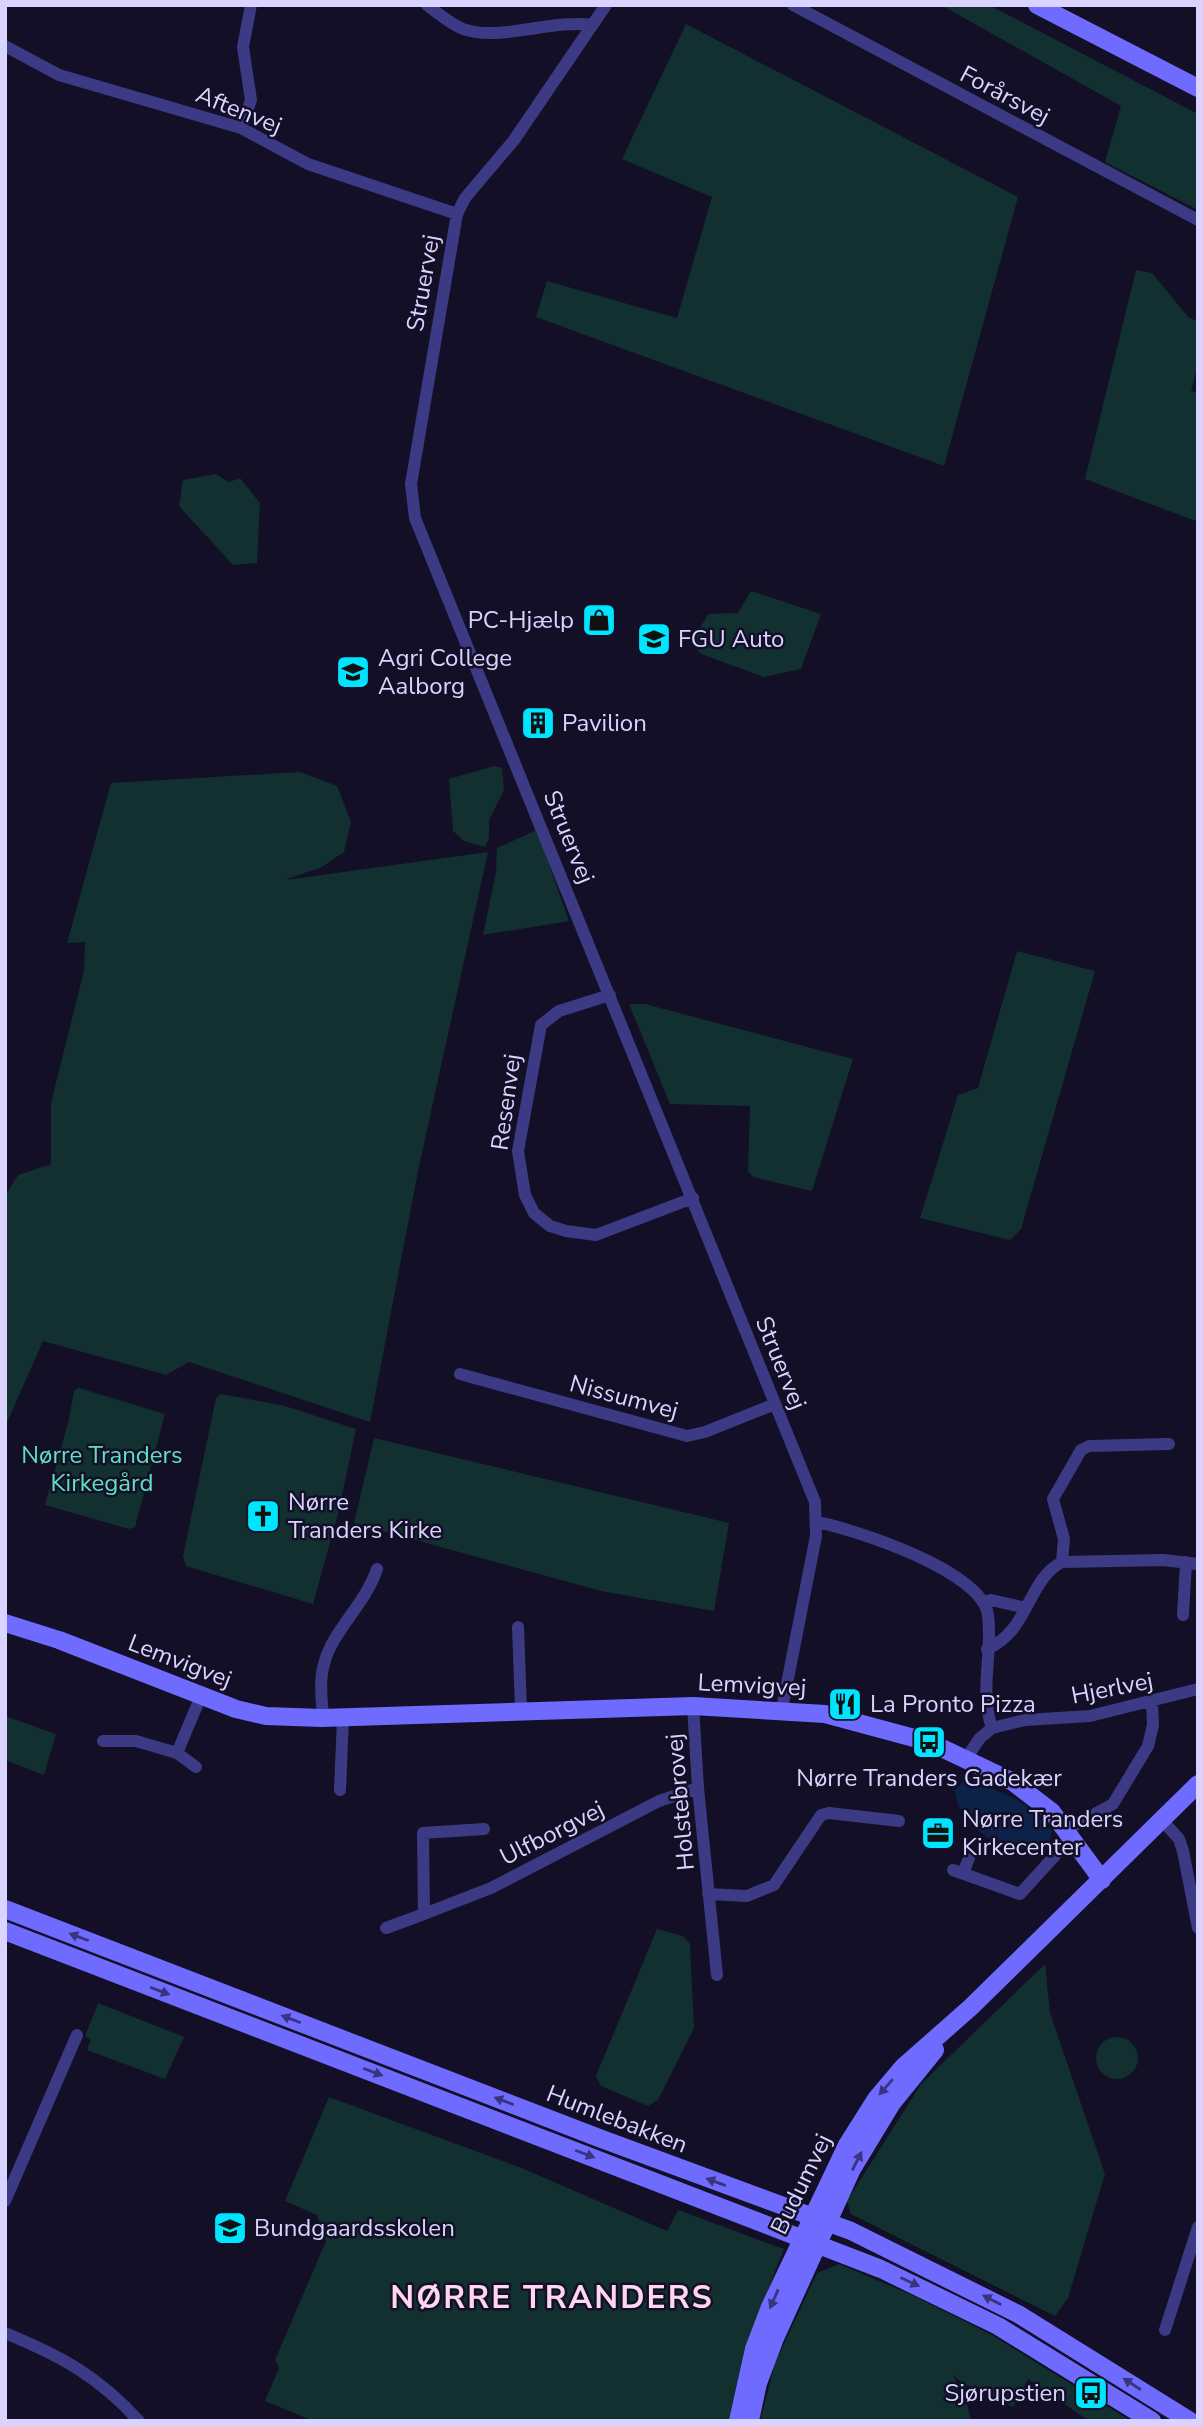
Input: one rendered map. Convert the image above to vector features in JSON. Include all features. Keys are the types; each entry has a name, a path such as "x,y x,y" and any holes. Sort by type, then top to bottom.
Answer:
{"street":[{"path":"241,128 251,100 243,47 251,5"},
{"path":"427,5 454,26 483,33 560,24 592,25"},
{"name":"Struervej","path":"606,5 514,140 465,198 457,214 411,484 415,518 815,1502 817,1522 782,1709"},
{"name":"Forårsvej","path":"793,5 1198,220"},
{"path":"1037,5 1198,88"},
{"name":"Aftenvej","path":"5,47 60,75 241,128 308,164 457,214"},
{"name":"Resenvej","path":"610,995 559,1012 541,1025 518,1152 525,1195 534,1213 550,1226 585,1236 618,1228 693,1198"},
{"name":"Nissumvej","path":"460,1374 687,1436 705,1432 775,1404"},
{"path":"1062,1562 1064,1539 1053,1499 1082,1450 1090,1446 1169,1444"},
{"path":"817,1522 914,1555 975,1591 984,1602 987,1612 984,1693 992,1728 965,1759"},
{"path":"987,1649 1012,1634 1049,1571 1062,1562 1072,1560 1192,1563 1183,1615"},
{"path":"323,1718 322,1672 327,1655 366,1596 377,1570"},
{"path":"984,1602 991,1600 1026,1608"},
{"name":"Lemvigvej","path":"5,1623 59,1640 201,1696 266,1716 343,1718 521,1709 694,1706 782,1709 865,1723 929,1742 1013,1782 1052,1812 1102,1880"},
{"path":"518,1626 521,1709"},
{"name":"Hjerlvej","path":"992,1728 1007,1722 1090,1716 1152,1703 1198,1689"},
{"path":"177,1753 201,1696"},
{"path":"969,1858 958,1872 1020,1894 1069,1834 1112,1804 1148,1746 1153,1725 1152,1703"},
{"name":"Holstebrovej","path":"694,1706 698,1788 718,1975"},
{"path":"341,1790 343,1718"},
{"path":"103,1741 136,1741 177,1753 196,1767"},
{"name":"Budumvej","path":"738,2421 754,2350 814,2229 892,2103 971,2007 1198,1784"},
{"name":"Ulfborgvej","path":"386,1928 492,1888 659,1801 698,1788"},
{"name":"Holstebrovej","path":"708,1894 747,1896 774,1885 821,1815 829,1812 899,1821"},
{"path":"1162,1820 1178,1839 1183,1851 1198,1928"},
{"name":"Ulfborgvej","path":"424,1914 423,1833 484,1829"},
{"name":"Humlebakken","path":"5,1909 599,2138 814,2229 881,2269 998,2326 1152,2421"},
{"name":"Humlebakken","path":"5,1931 668,2186 814,2229"},
{"path":"5,2200 77,2035"},
{"path":"1165,2330 1198,2227"},
{"path":"814,2229 957,2282 1059,2338 1189,2421"},
{"name":"Budumvej","path":"750,2421 771,2350 814,2229"},
{"path":"5,2333 81,2368 109,2389 139,2421"}],"green space":[{"path":"941,5 989,5 1198,114 1198,210 1105,162 1121,106"},
{"path":"686,24 1018,197 944,466 536,317 547,281 677,318 712,197 622,159"},
{"path":"1136,270 1152,273 1189,318 1198,321 1198,364 1191,391 1198,393 1198,522 1085,479"},
{"path":"216,474 229,482 240,478 260,503 257,563 233,565 179,506 183,480"},
{"path":"751,591 821,614 801,669 764,677 701,654 691,643 708,614 738,613"},
{"path":"494,766 502,768 504,790 489,820 489,838 485,847 464,841 453,831 449,779"},
{"path":"300,772 337,786 351,822 344,852 322,867 285,880 488,852 418,1171 370,1422 189,1362 166,1375 43,1341 5,1427 5,1196 18,1175 51,1164 51,1103 84,971 85,942 67,943 111,783"},
{"path":"537,830 569,921 483,935 496,872 497,848"},
{"path":"1017,951 1095,971 1021,1229 1010,1240 920,1218 958,1095 978,1088"},
{"path":"629,1004 645,1004 853,1059 812,1191 753,1177 748,1171 750,1106 670,1104"},
{"name":"Nørre Tranders Kirkegård","path":"79,1388 165,1414 135,1527 129,1529 45,1505 74,1391"},
{"name":"Nørre Tranders Kirkegård","path":"221,1394 285,1406 356,1429 338,1514 313,1604 186,1566 183,1556 216,1398"},
{"path":"374,1438 729,1523 714,1611 601,1591 354,1523"},
{"path":"5,1716 56,1734 44,1775 5,1760"},
{"path":"657,1929 683,1936 690,1944 694,2028 658,2100 648,2106 601,2086 596,2076"},
{"path":"1045,1964 1050,2013 1105,2174 1068,2298 1055,2316 851,2214 847,2201 921,2084"},
{"path":"98,2003 184,2037 165,2079 87,2050 91,2040 85,2036"},
{"path":"1117,2037 1132,2043 1138,2058 1132,2073 1117,2079 1102,2073 1096,2058 1102,2043"},
{"path":"329,2097 524,2169 667,2231 678,2210 784,2249 753,2334 733,2421 313,2421 265,2401 279,2368 275,2360 326,2241 317,2215 285,2201"},
{"path":"839,2264 912,2295 990,2334 1131,2421 1089,2421 1028,2379 1013,2407 962,2383 953,2375 965,2397 971,2421 760,2421 775,2363 817,2273"}],"water":[{"path":"967,1776 1023,1803 1052,1830 1050,1840 1037,1847 1006,1846 991,1840 978,1830 966,1819 955,1791"}],"place":[{"name":"PC-Hjælp","path":"599,620"},
{"name":"FGU Auto","path":"654,639"},
{"name":"Agri College Aalborg","path":"353,672"},
{"name":"Pavilion","path":"538,723"},
{"name":"Nørre Tranders Kirke","path":"263,1516"},
{"name":"La Pronto Pizza","path":"845,1704"},
{"name":"Nørre Tranders Gadekær","path":"929,1742"},
{"name":"Nørre Tranders Kirkecenter","path":"938,1833"},
{"name":"Bundgaardsskolen","path":"230,2228"},
{"name":"Sjørupstien","path":"1091,2393"}],"district":[{"name":"NØRRE TRANDERS","path":"552,2297"}]}
